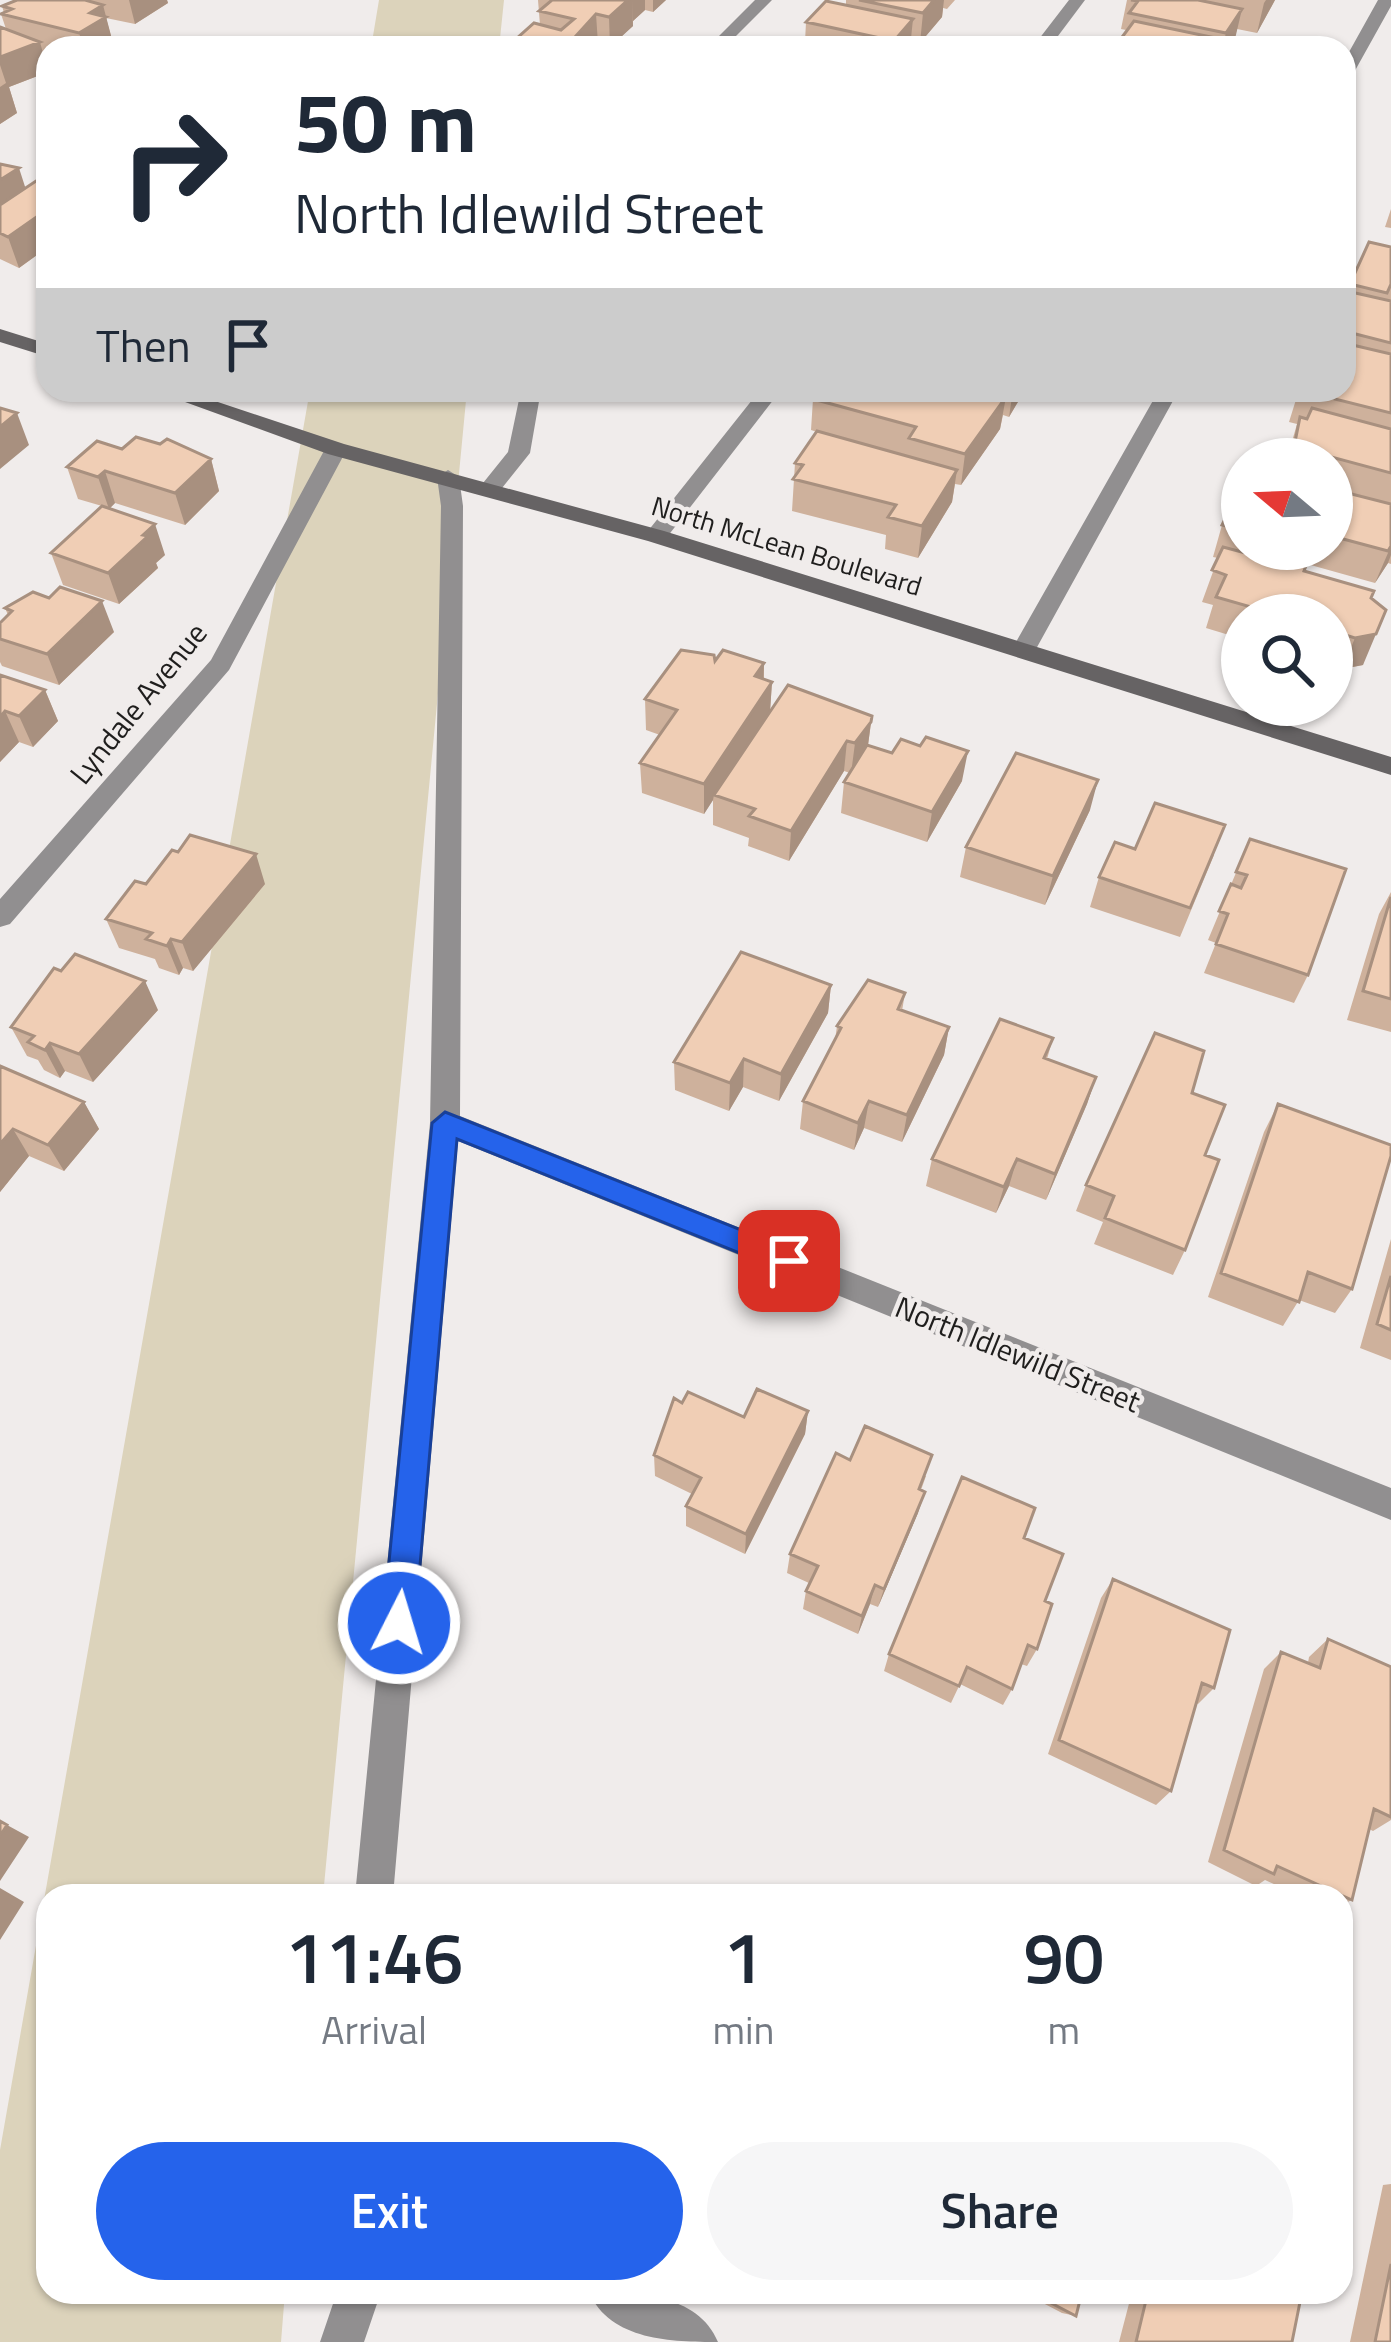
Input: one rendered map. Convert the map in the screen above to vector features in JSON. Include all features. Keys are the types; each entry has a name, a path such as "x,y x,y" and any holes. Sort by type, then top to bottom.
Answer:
{"main road":[{"path":"0,335 36,347"},
{"name":"North McLean Boulevard","path":"197,402 336,449 656,536 1391,766"}],"street":[{"path":"727,36 764,0"},
{"path":"1049,36 1077,0"},
{"path":"1356,54 1386,0"},
{"path":"490,488 519,453 528,402"},
{"path":"656,536 762,402"},
{"path":"1024,649 1162,402"},
{"name":"Lyndale Avenue","path":"0,917 221,664 336,449"},
{"path":"375,1884 445,1123 452,506 448,477"},
{"name":"North Idlewild Street","path":"445,1123 1391,1504"},
{"path":"342,2342 355,2304"},
{"path":"631,2304 695,2342"}],"shaded area":[{"path":"379,0 504,0 500,36 373,36"},
{"path":"308,402 466,402 324,1884 47,1884"},
{"path":"36,1946 36,2304 284,2304 281,2342 0,2342 0,2150"}],"building":[{"path":"17,0 85,0 103,5 90,13 106,17 79,33 1,14 12,9 2,6"},
{"path":"552,0 628,0 609,17 596,14 576,36 519,36 534,23 561,30 574,19 539,11"},
{"path":"859,0 934,0 923,13"},
{"path":"1131,0 1198,0 1242,9 1226,33 1129,13 1138,1"},
{"path":"826,1 913,19 898,36 871,36 806,22"},
{"path":"1134,21 1206,36 1123,36"},
{"path":"0,27 36,40 36,44 0,57"},
{"path":"0,164 19,168 0,180"},
{"path":"36,181 36,217 8,237 0,233 0,205"},
{"path":"1369,242 1391,247 1387,293 1356,285 1356,271"},
{"path":"1356,293 1391,301 1391,343 1356,334"},
{"path":"1356,346 1391,354 1391,413 1347,402 1356,402"},
{"path":"824,402 1002,402 965,454 909,438 916,427"},
{"path":"0,408 17,413 0,427"},
{"path":"1312,408 1391,429 1391,473 1353,463 1353,438 1296,438 1300,417 1307,419"},
{"path":"817,431 957,470 922,526 888,517 896,505 793,479 803,465 795,463"},
{"path":"136,437 160,444 167,439 211,459 175,493 105,471 98,477 67,467 97,441 122,449"},
{"path":"1353,494 1391,504 1388,551 1353,542"},
{"path":"102,506 155,524 108,573 51,553"},
{"path":"1221,551 1221,570 1304,570 1374,591 1371,598 1386,610 1376,634 1355,638 1353,594 1221,594 1221,598 1216,597 1226,575 1212,570"},
{"path":"60,587 102,601 47,654 0,639 0,623 12,611 5,608 33,592 49,598"},
{"path":"681,650 714,655 715,661 723,650 764,663 755,676 772,682 704,784 640,763 677,710 645,699"},
{"path":"0,675 45,690 19,716 5,711 0,717"},
{"path":"788,685 872,716 855,743 847,741 791,831 749,816 755,809 714,795"},
{"path":"926,737 968,751 932,812 844,782 867,745 892,753 901,739 920,746"},
{"path":"1016,753 1098,780 1053,876 966,847"},
{"path":"1155,803 1225,825 1190,908 1099,877 1115,842 1135,849"},
{"path":"190,835 256,854 182,942 171,939 167,946 146,939 152,933 106,919 135,881 146,884"},
{"path":"1250,839 1346,869 1308,975 1216,944 1228,914 1219,911 1231,884 1241,888 1247,875 1236,872"},
{"path":"1391,897 1391,999 1363,991"},
{"path":"741,952 831,985 781,1074 744,1059 730,1083 674,1062"},
{"path":"75,954 145,981 79,1054 50,1043 45,1050 28,1042 34,1036 11,1027 54,968 61,971"},
{"path":"868,980 905,993 898,1009 949,1027 907,1115 869,1101 858,1123 803,1101 841,1028 837,1026"},
{"path":"1000,1019 1053,1038 1044,1058 1096,1077 1055,1174 1017,1159 1004,1187 932,1159"},
{"path":"1155,1033 1204,1051 1192,1093 1225,1105 1205,1155 1219,1160 1185,1250 1105,1218 1114,1196 1086,1185"},
{"path":"0,1066 84,1102 48,1145 13,1129 0,1144"},
{"path":"1278,1104 1391,1145 1352,1289 1308,1272 1299,1302 1221,1273"},
{"path":"1391,1276 1391,1330 1377,1324"},
{"path":"757,1389 808,1411 746,1534 686,1506 701,1478 654,1455 674,1398 682,1403 688,1392 744,1417"},
{"path":"865,1426 932,1455 919,1489 925,1492 884,1589 875,1585 862,1616 806,1591 818,1566 790,1554 836,1453 850,1460"},
{"path":"962,1477 1035,1508 1024,1538 1063,1554 1045,1601 1052,1604 1037,1649 1028,1645 1012,1689 967,1667 959,1686 889,1654"},
{"path":"1113,1579 1230,1630 1214,1688 1202,1683 1171,1791 1059,1740"},
{"path":"1328,1639 1391,1667 1391,1817 1374,1809 1353,1896 1353,1884 1317,1884 1277,1866 1274,1874 1224,1850 1281,1652 1320,1668"},
{"path":"1391,2264 1391,2342 1375,2342"},
{"path":"1053,2304 1079,2304 1076,2316"},
{"path":"1145,2304 1300,2304 1292,2342 1136,2342"}],"route":[{"path":"399,1623 445,1123 789,1261"}]}
